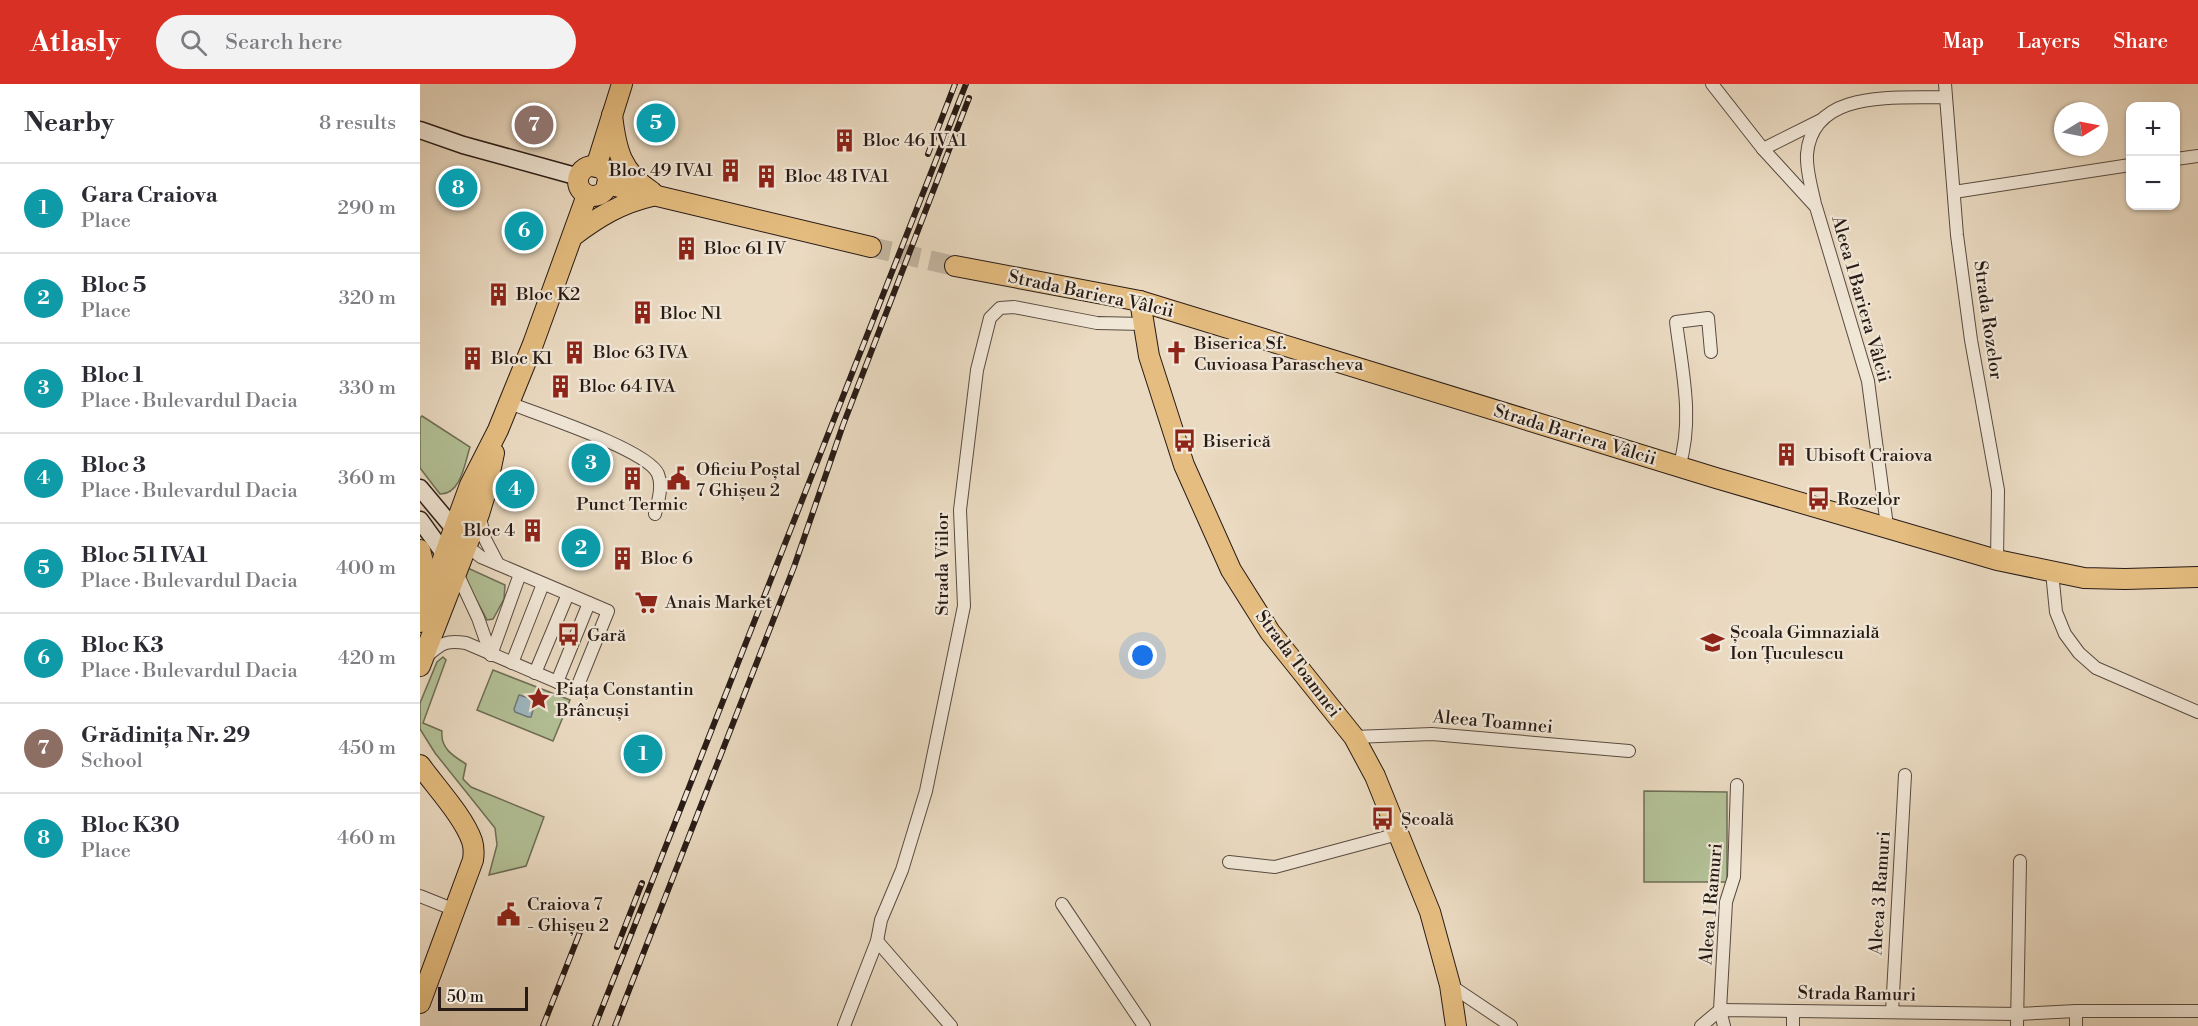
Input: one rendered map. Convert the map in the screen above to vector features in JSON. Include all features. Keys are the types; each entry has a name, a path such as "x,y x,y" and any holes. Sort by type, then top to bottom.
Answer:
{"main road":[{"path":"422,615 470,485 498,430 573,236 587,180 622,84"},
{"path":"612,115 615,137 625,168 638,183 657,195"},
{"path":"420,130 463,145 587,180 604,172 607,184 871,247"},
{"path":"573,236 609,210 622,204 657,195"},
{"name":"Strada Bariera Vâlcii","path":"956,266 1140,301 1679,467 1997,560 2084,578 2198,576"},
{"name":"Strada Toamnei","path":"1140,301 1149,356 1184,465 1231,570 1270,632 1354,737 1375,776 1430,912 1450,985 1456,1026"},
{"path":"421,663 479,514 498,430"},
{"path":"420,488 467,546"},
{"path":"420,520 457,573"},
{"path":"420,550 426,574 422,615"},
{"path":"420,765 462,822 472,839 474,848 473,860 455,910 427,965 420,1003"}],"street":[{"name":"Aleea 1 Bariera Vâlcii","path":"1712,84 1763,149 1816,207 1869,381 1887,526"},
{"name":"Strada Rozelor","path":"1945,84 1954,192 1971,340 1998,490 1997,560"},
{"path":"1763,149 1850,103 1865,100 1945,98"},
{"path":"1816,207 1807,156 1811,135 1821,120"},
{"path":"2180,158 2198,156"},
{"path":"1954,192 2126,166"},
{"name":"Strada Viilor","path":"844,1026 878,941 881,920 902,870 926,791 964,606 960,510 977,370 990,318 1000,308 1014,307 1098,323 1144,324"},
{"path":"1679,467 1685,448 1686,404 1676,322 1707,318 1712,352"},
{"path":"509,403 628,450 653,466 658,473 661,486 655,514"},
{"path":"479,514 485,539 498,564"},
{"path":"421,663 436,648 451,640 466,643 576,690 608,611 482,557 467,546"},
{"path":"2052,572 2056,612 2065,634 2079,653 2096,668 2198,712"},
{"path":"457,573 478,618 491,655"},
{"path":"491,655 520,574"},
{"path":"512,663 543,584"},
{"path":"535,673 568,594"},
{"path":"557,682 589,603"},
{"name":"Aleea Toamnei","path":"1354,737 1432,734 1629,751"},
{"name":"Aleea 3 Ramuri","path":"1892,1012 1905,775"},
{"name":"Aleea 1 Ramuri","path":"1724,1026 1720,1010 1726,902 1734,877 1737,785"},
{"path":"1228,862 1275,867 1398,834"},
{"path":"2018,1020 2020,861"},
{"path":"420,896 455,910"},
{"path":"1062,904 1144,1026"},
{"path":"878,941 951,1026"},
{"path":"1450,985 1511,1026"},
{"path":"1701,1026 1720,1010"},
{"name":"Strada Ramuri","path":"1720,1010 1892,1012 2018,1020 2076,1011 2198,1011"},
{"path":"1793,1011 1793,1026"},
{"path":"2076,1011 2076,1026"}],"green space":[{"path":"422,416 470,447 457,484 447,493 440,494 420,468 420,418"},
{"path":"466,569 505,585 504,599 493,619 487,620 464,577"},
{"path":"443,657 446,660 423,723 442,731 445,747 452,755 466,764 463,779 471,787 544,817 526,866 489,875 497,845 495,828 435,753 420,729 420,703 437,662"},
{"path":"493,670 570,700 553,741 477,710"},
{"path":"1644,791 1727,792 1727,882 1644,882"}],"water":[{"path":"519,695 536,700 531,717 515,712"}],"tunnel":[{"path":"871,247 955,266"}],"railway":[{"path":"928,154 955,84"},
{"path":"595,1026 966,84"},
{"path":"615,1026 794,567 843,425 969,98"},
{"path":"617,947 642,883"},
{"path":"543,1026 582,927"}],"place":[{"name":"Bloc 51 IVA1","path":"656,123"},
{"name":"Grădinița Nr. 29","path":"534,125"},
{"name":"Bloc 46 IVA1","path":"845,140"},
{"name":"Bloc 49 IVA1","path":"731,170"},
{"name":"Bloc 48 IVA1","path":"767,176"},
{"name":"Bloc K30","path":"458,188"},
{"name":"Bloc K3","path":"524,231"},
{"name":"Bloc 61 IV","path":"686,248"},
{"name":"Bloc K2","path":"498,294"},
{"name":"Bloc N1","path":"642,313"},
{"name":"Bloc 63 IVA","path":"575,352"},
{"name":"Biserica Sf. Cuvioasa Parascheva","path":"1176,353"},
{"name":"Bloc K1","path":"473,358"},
{"name":"Bloc 64 IVA","path":"561,386"},
{"name":"Biserică","path":"1185,441"},
{"name":"Ubisoft Craiova","path":"1787,455"},
{"name":"Bloc 1","path":"591,463"},
{"name":"Punct Termic","path":"632,478"},
{"name":"Oficiu Poștal 7 Ghișeu 2","path":"678,479"},
{"name":"Bloc 3","path":"515,489"},
{"name":"Rozelor","path":"1819,499"},
{"name":"Bloc 4","path":"533,530"},
{"name":"Bloc 5","path":"581,548"},
{"name":"Bloc 6","path":"623,558"},
{"name":"Anais Market","path":"647,602"},
{"name":"Gară","path":"569,635"},
{"name":"Școala Gimnazială Ion Țuculescu","path":"1712,642"},
{"name":"Piața Constantin Brâncuși","path":"538,699"},
{"name":"Gara Craiova","path":"643,754"},
{"name":"Școală","path":"1383,819"},
{"name":"Craiova 7 - Ghișeu 2","path":"509,914"}]}
